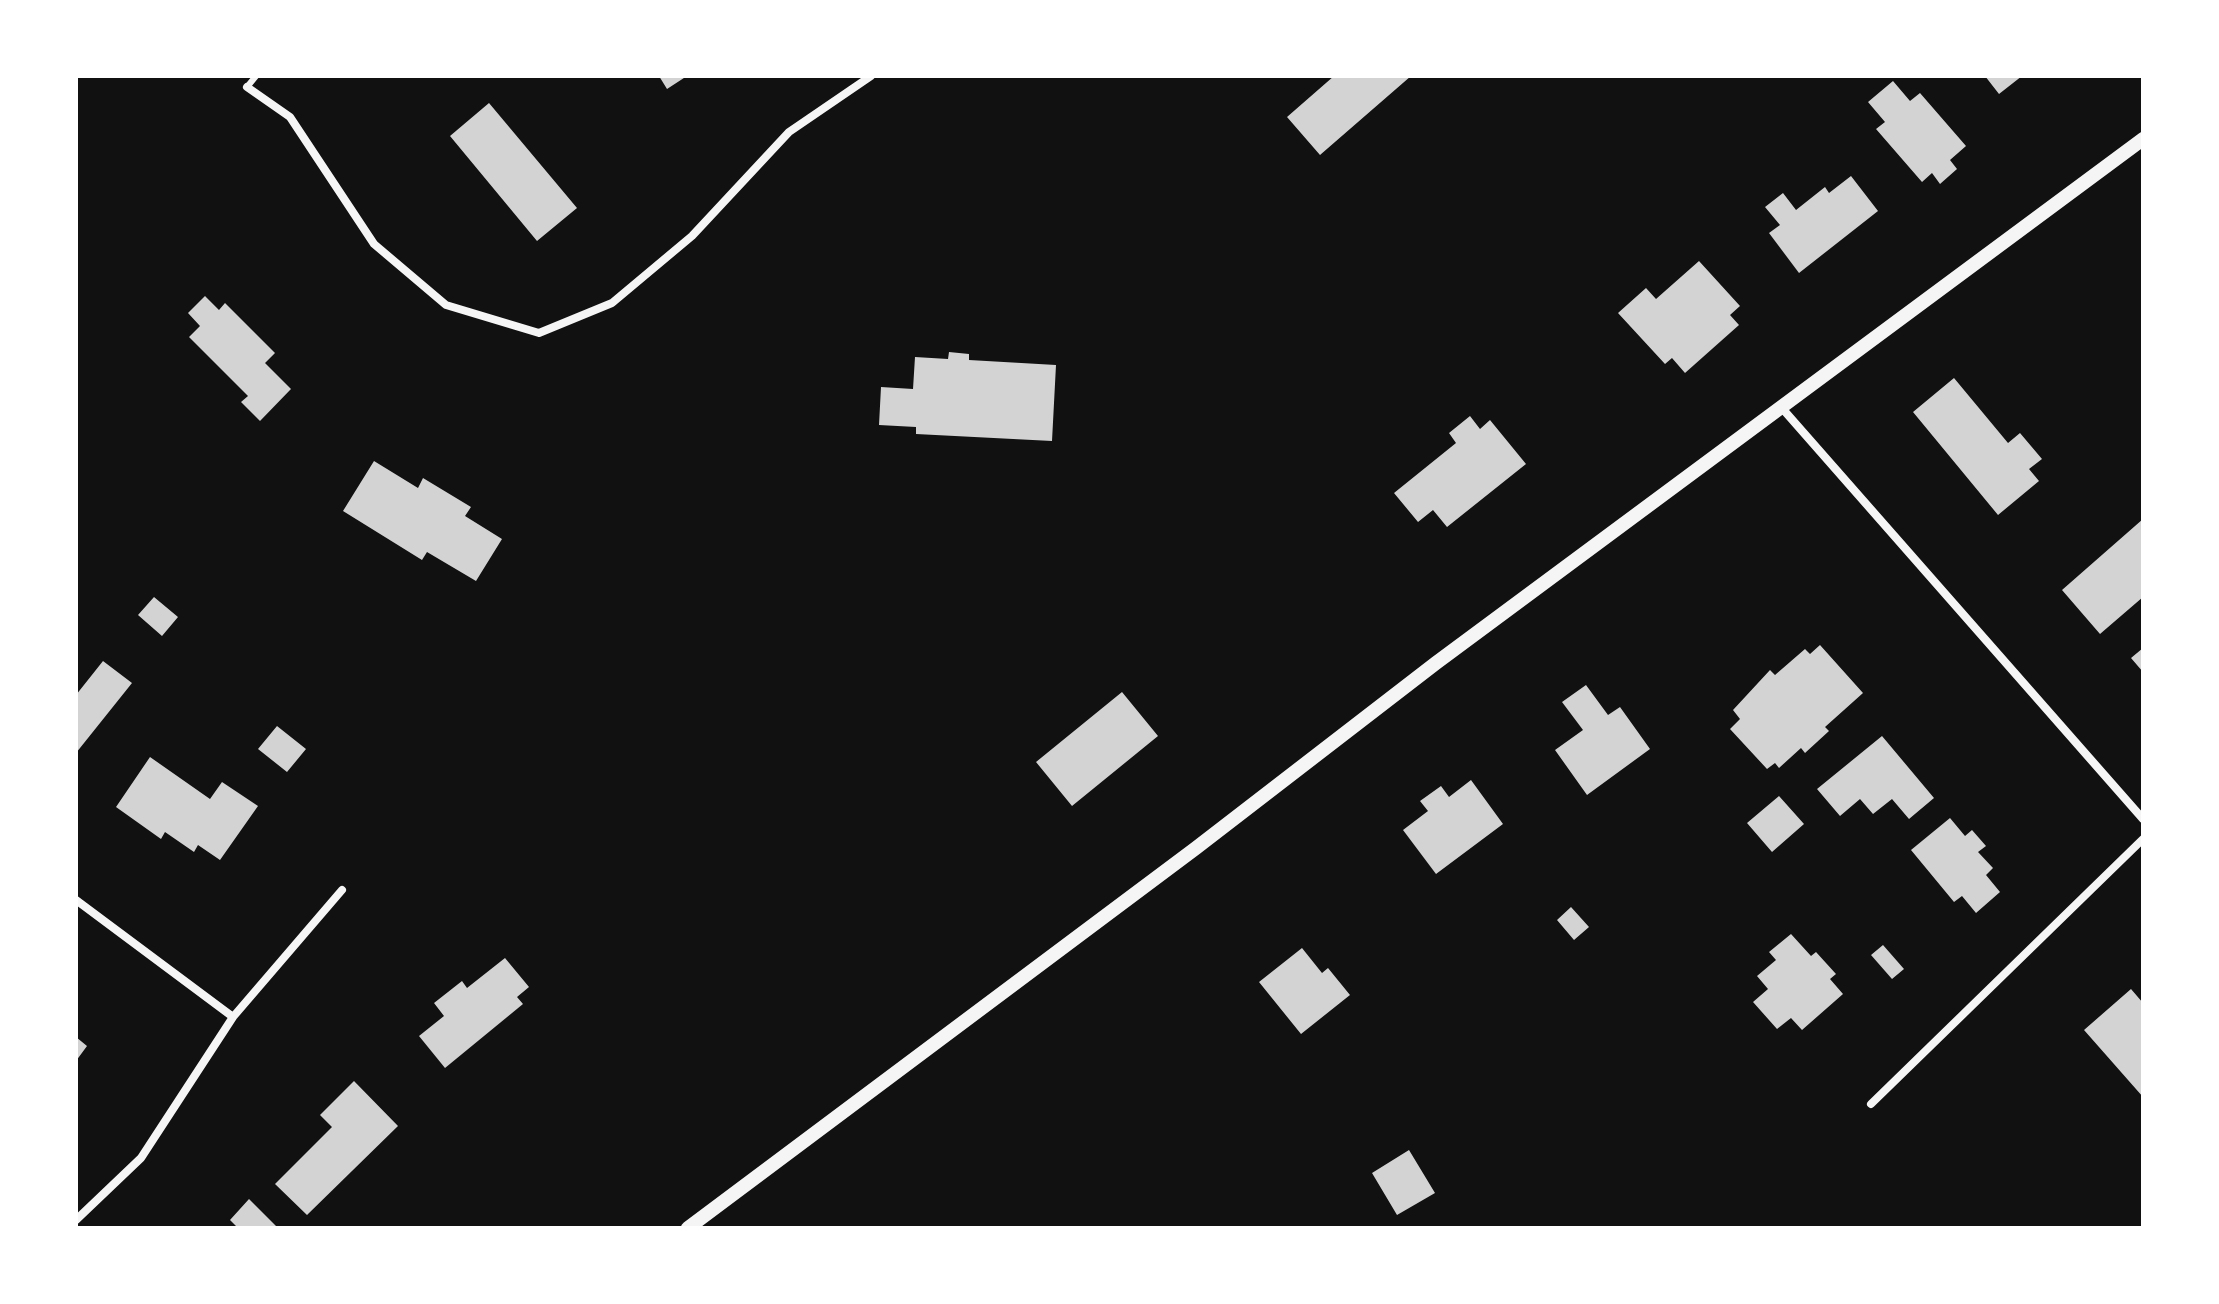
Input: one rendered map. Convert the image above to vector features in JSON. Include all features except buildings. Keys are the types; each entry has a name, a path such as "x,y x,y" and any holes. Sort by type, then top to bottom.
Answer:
{"street":[{"path":"247,87 290,117 374,244 446,305 539,333 612,303 692,236 789,132 871,76"},
{"path":"688,1228 1780,406 2143,139"},
{"path":"1780,406 2143,819"},
{"path":"1871,1104 2143,839"},
{"path":"76,1220 141,1158 233,1017 342,890"},
{"path":"76,900 233,1017"}],"lane":[{"path":"247,87 256,76"}]}
